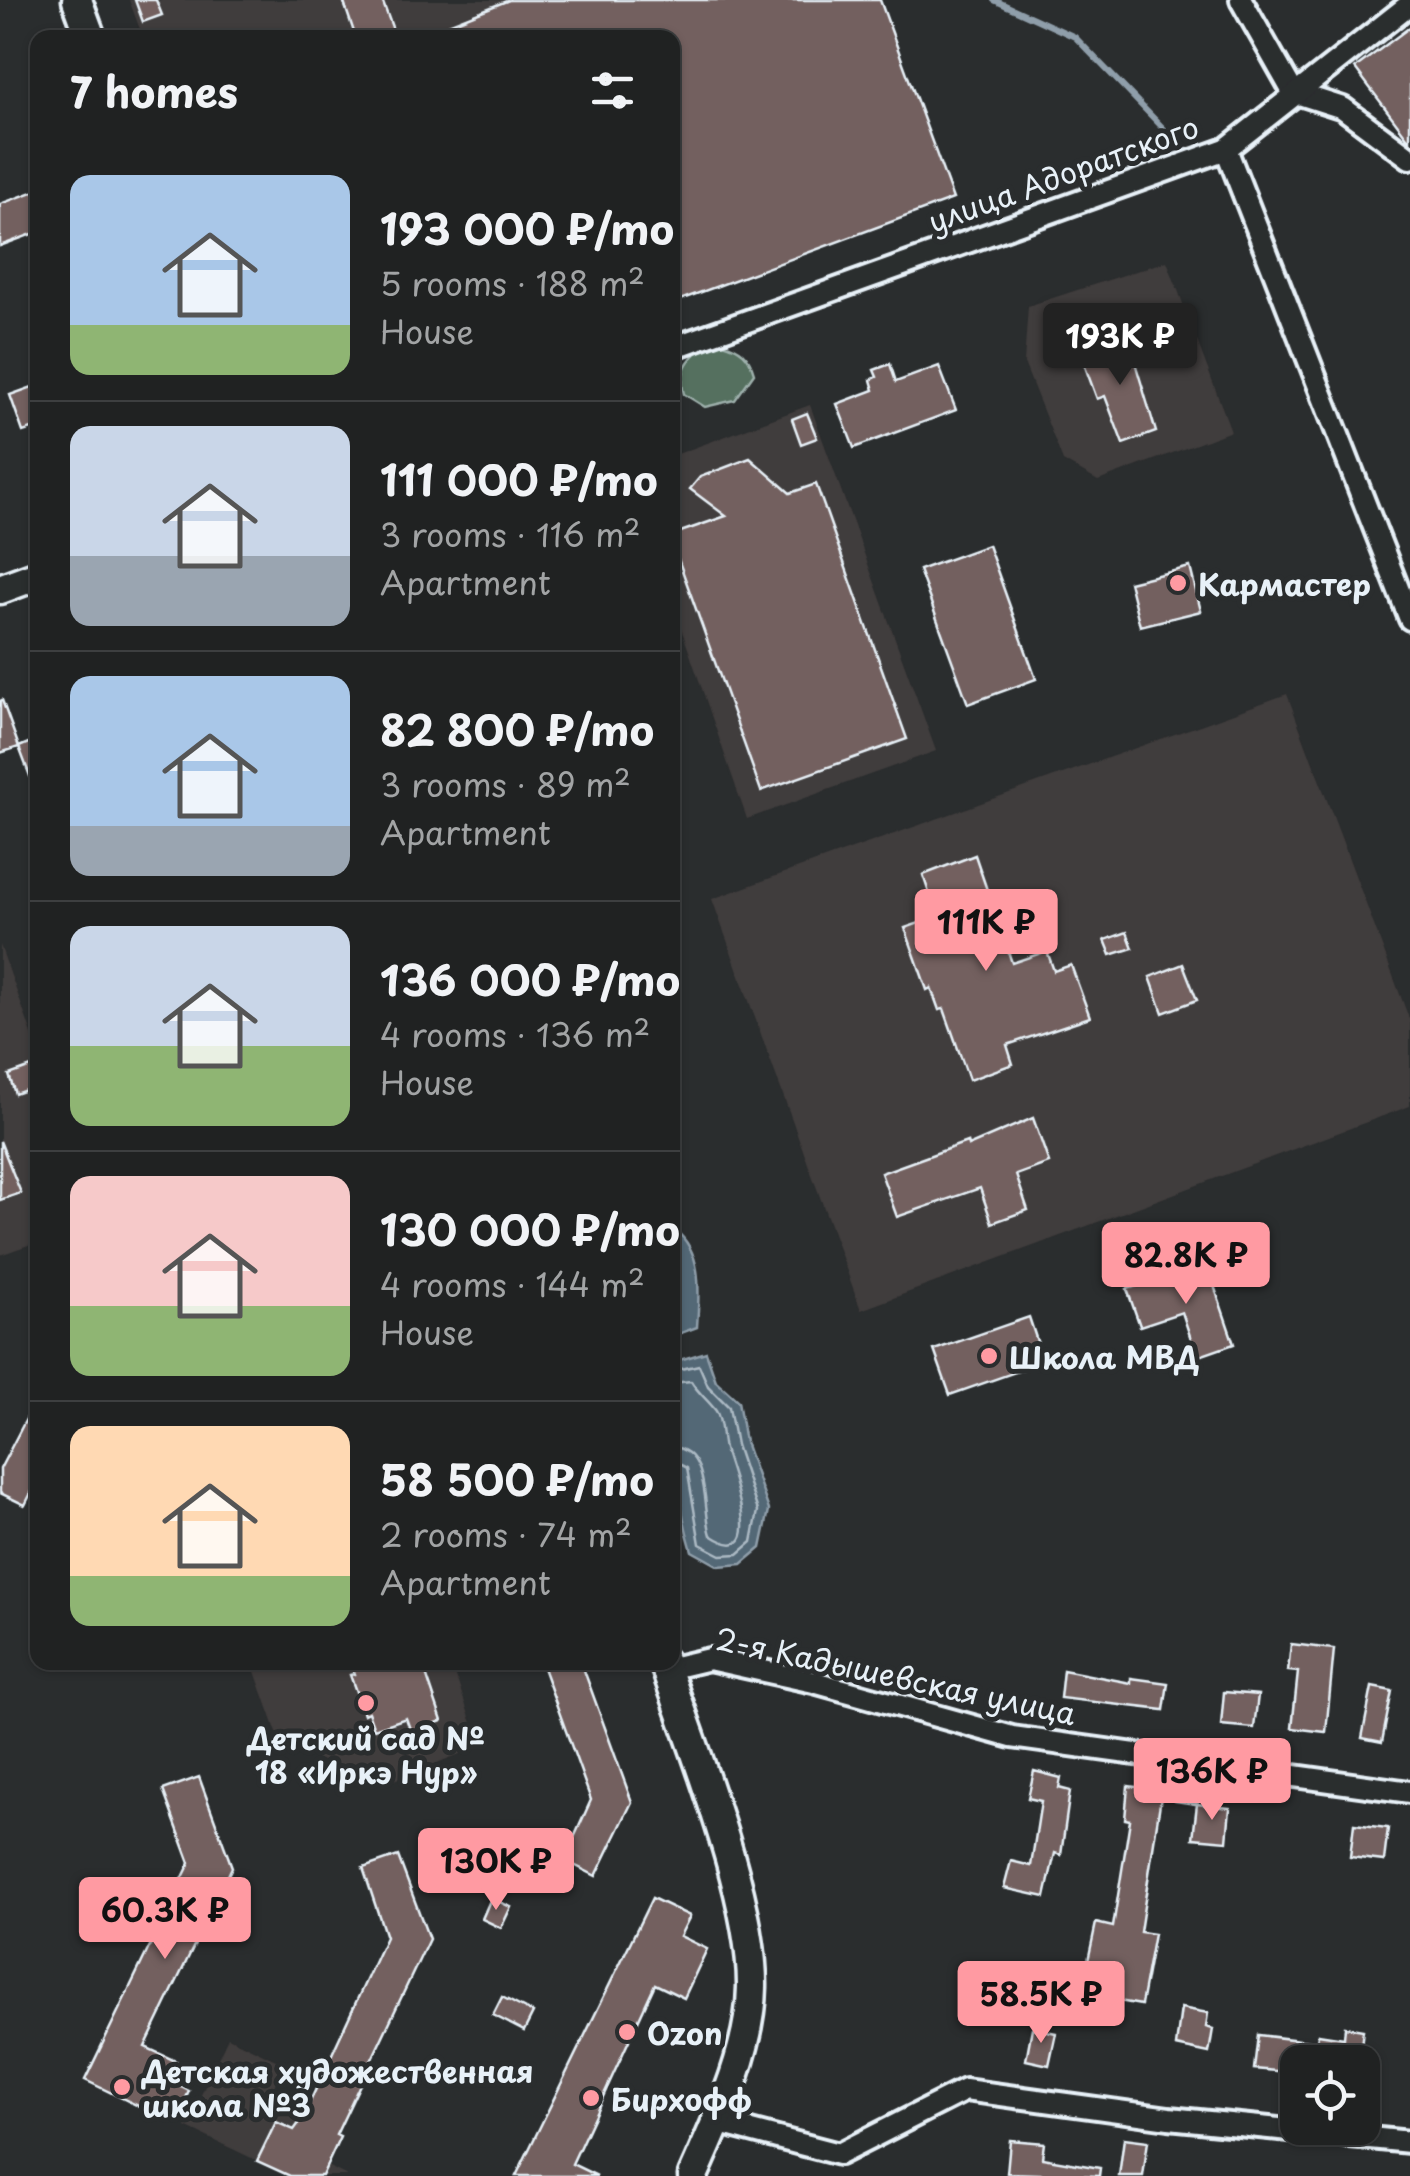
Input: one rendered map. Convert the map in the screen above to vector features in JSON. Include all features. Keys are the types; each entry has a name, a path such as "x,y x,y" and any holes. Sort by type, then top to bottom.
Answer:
{"street":[{"path":"77,0 88,30"},
{"path":"1240,0 1293,92 1343,108 1410,158"},
{"path":"1226,150 1293,92 1410,4"},
{"name":"улица Адоратского","path":"680,345 1226,150 1410,619"},
{"path":"0,589 30,578"},
{"name":"2-я Кадышевская улица","path":"680,1664 709,1659 814,1682 1012,1737 1410,1792"},
{"path":"667,1670 731,1867 746,1929 752,1987 746,2030 716,2122 693,2176"},
{"path":"716,2122 839,2154 964,2090 1169,2118 1410,2142"}],"shaded area":[{"path":"129,0 619,0 538,30 140,30"},
{"path":"1167,261 1231,431 1098,481 1063,461 1024,363 1028,306"},
{"path":"810,405 936,751 747,819 680,625 680,453"},
{"path":"1287,694 1410,1021 1410,1106 861,1310 712,899"},
{"path":"0,945 30,1029 30,1244 0,1255"},
{"name":"Детский сад № 18 «Иркэ Нур»","path":"255,1670 453,1670 480,1746 381,1785 281,1744"},
{"path":"228,2037 284,2064 267,2102 340,2137 327,2166 347,2176 290,2176 186,2127"}],"green space":[{"path":"723,343 743,353 754,373 735,400 705,407 684,394 683,374 697,353"}],"water":[{"path":"680,1235 691,1250 698,1274 697,1327 680,1333"},
{"path":"706,1352 716,1381 738,1401 745,1442 769,1510 761,1548 742,1564 719,1566 692,1551 680,1498 680,1360"}],"building":[{"path":"135,0 156,0 162,15 143,22"},
{"path":"343,0 382,0 393,30 353,30"},
{"path":"509,0 880,0 953,199 680,300 680,30 433,30"},
{"path":"1410,27 1410,141 1355,68"},
{"path":"30,193 30,235 0,246 0,204"},
{"path":"1127,336 1156,432 1123,444 1105,396 1097,399 1080,353"},
{"path":"890,364 896,382 939,366 956,410 854,448 837,404 874,390 874,370"},
{"path":"30,388 30,430 23,432 10,395"},
{"path":"807,413 817,438 801,444 792,419"},
{"path":"750,458 790,493 816,484 907,739 761,791 680,564 680,532 726,516 690,489 700,477"},
{"path":"988,545 1036,679 968,704 919,570"},
{"path":"1190,567 1201,611 1140,626 1129,582"},
{"path":"0,701 19,747 0,753"},
{"path":"30,742 30,776 19,747"},
{"path":"975,855 1012,963 1047,951 1054,971 1071,965 1090,1017 1007,1045 1013,1064 969,1080 944,1009 939,1010 931,988 927,990 905,928 937,917 923,875"},
{"path":"1127,932 1133,948 1111,955 1105,940"},
{"path":"1183,964 1197,1000 1163,1013 1150,977"},
{"path":"30,1067 30,1089 15,1094 9,1075"},
{"path":"1033,1118 1049,1163 1016,1175 1028,1210 992,1223 980,1188 897,1217 881,1173 967,1142 968,1146"},
{"path":"0,1141 21,1193 0,1200"},
{"path":"1207,1265 1234,1344 1197,1357 1182,1312 1140,1326 1127,1289"},
{"name":"Школа МВД","path":"1029,1317 1044,1362 950,1395 934,1350"},
{"path":"30,1411 30,1495 25,1505 0,1493 0,1469"},
{"path":"1291,1644 1334,1649 1326,1732 1292,1728 1298,1672 1288,1671"},
{"path":"353,1670 425,1670 442,1721 411,1732 406,1718 374,1729 368,1712 364,1714 350,1675 354,1674"},
{"path":"544,1670 584,1670 632,1802 596,1876 564,1860 591,1800"},
{"path":"1063,1670 1131,1683 1131,1678 1168,1683 1164,1710 1060,1698"},
{"path":"1372,1687 1392,1691 1382,1742 1362,1738"},
{"path":"1224,1692 1258,1695 1254,1728 1221,1725"},
{"path":"1034,1771 1061,1778 1059,1788 1070,1791 1061,1855 1055,1853 1045,1897 1004,1888 1011,1861 1031,1866 1041,1801 1028,1798"},
{"path":"199,1777 232,1867 145,2047 178,2062 169,2081 189,2091 180,2112 159,2102 153,2113 85,2080 190,1863 163,1790"},
{"path":"1179,1780 1199,1783 1196,1804 1175,1801"},
{"path":"1128,1786 1162,1790 1140,1932 1154,1934 1141,2005 1081,1994 1096,1923 1113,1927 1130,1820 1125,1819"},
{"path":"1197,1804 1230,1808 1227,1841 1193,1838"},
{"path":"1354,1824 1388,1828 1384,1861 1350,1857"},
{"path":"398,1856 429,1939 336,2135 340,2137 322,2176 290,2176 257,2161 276,2122 294,2130 302,2119 386,1937 363,1868"},
{"path":"491,1898 511,1907 501,1928 482,1919"},
{"path":"652,1898 690,1916 680,1936 707,1949 684,1998 655,1984 572,2164 597,2176 516,2176"},
{"path":"502,1997 533,2013 524,2031 493,2015"},
{"path":"1181,2008 1208,2013 1206,2027 1213,2029 1209,2053 1176,2046"},
{"path":"1345,2027 1363,2030 1361,2045 1280,2045 1280,2071 1254,2069 1258,2035 1317,2042 1318,2034 1344,2038"},
{"path":"1032,2028 1056,2033 1049,2065 1026,2060"},
{"path":"1124,2138 1148,2141 1143,2176 1119,2176"},
{"path":"1010,2140 1044,2143 1042,2158 1100,2168 1099,2176 1007,2173"}],"waterway":[{"path":"994,0 1075,37 1165,130"}],"place":[{"name":"Кармастер","path":"1178,583"},
{"name":"Школа МВД","path":"989,1356"},
{"name":"Детский сад № 18 «Иркэ Нур»","path":"366,1703"},
{"name":"Ozon","path":"627,2032"},
{"name":"Детская художественная школа №3","path":"122,2087"},
{"name":"Бирхофф","path":"591,2098"}]}
